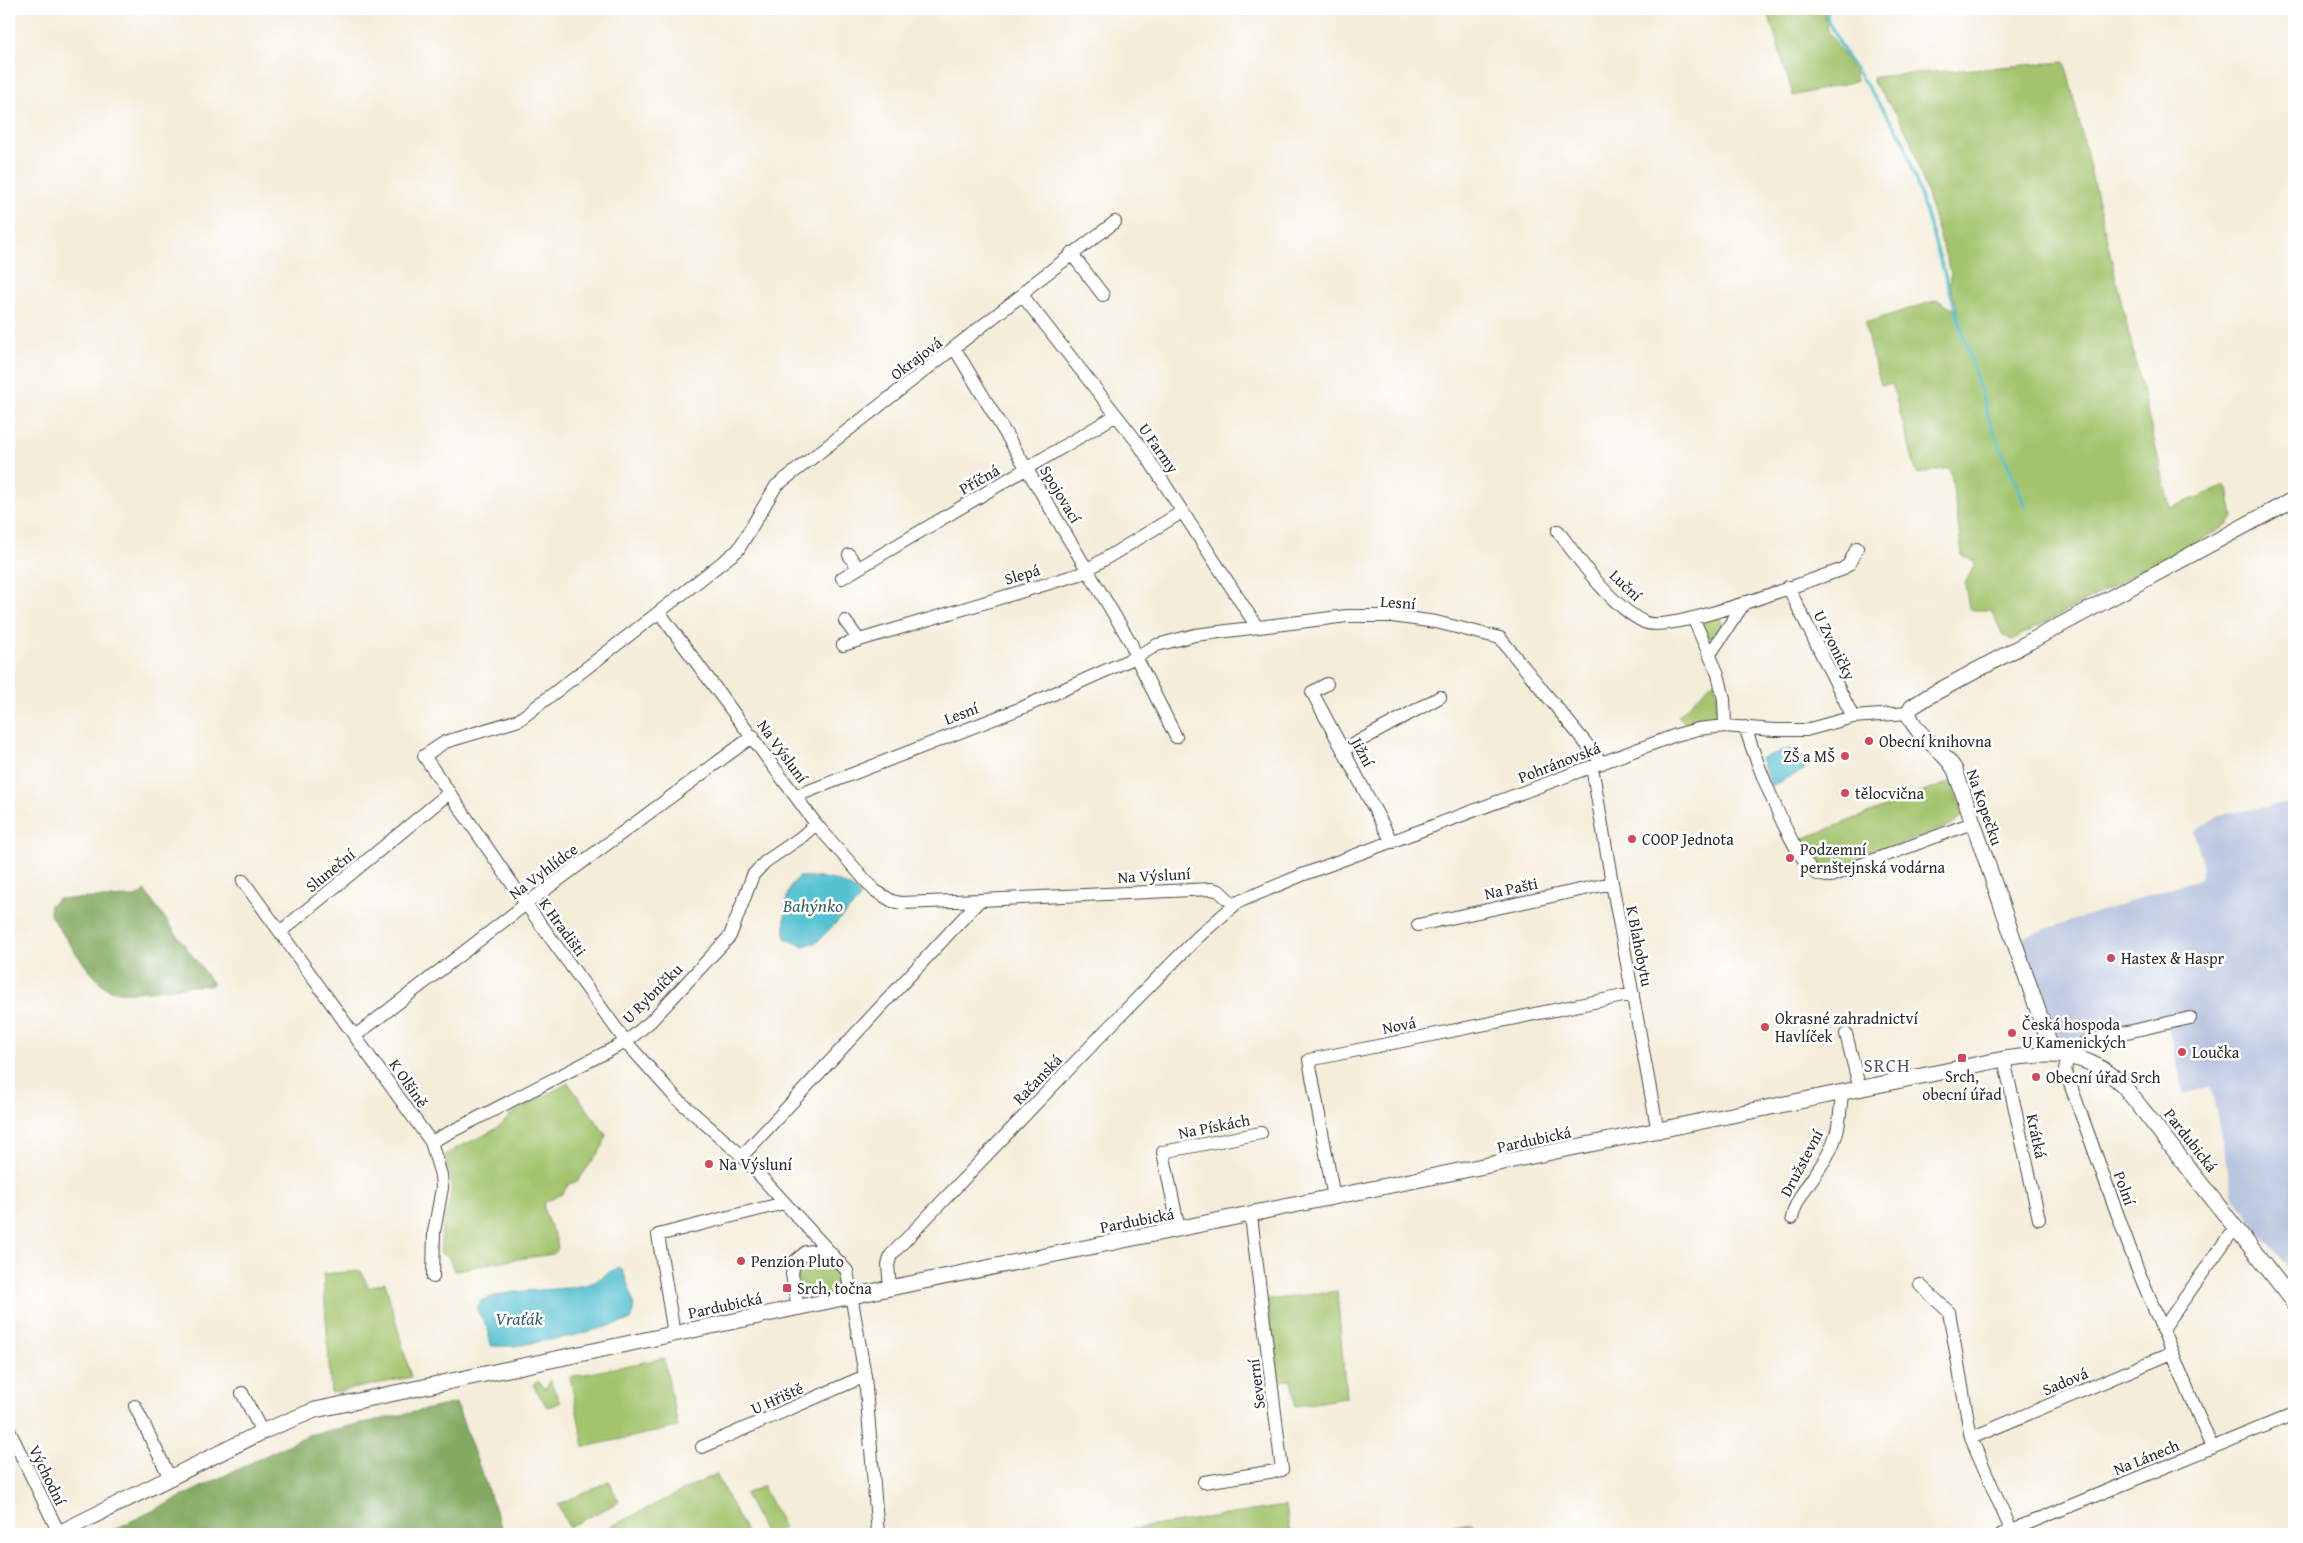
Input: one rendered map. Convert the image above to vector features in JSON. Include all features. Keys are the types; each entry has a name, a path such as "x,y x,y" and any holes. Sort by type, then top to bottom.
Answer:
{"street":[{"name":"Okrajová","path":"659,612 738,550 776,486 955,349 1071,253 1114,222"},
{"path":"1071,253 1103,295"},
{"name":"U Farmy","path":"1022,295 1138,443 1257,628"},
{"name":"Spojovací","path":"955,349 1131,643 1136,657"},
{"name":"Příčná","path":"842,578 1115,416"},
{"path":"1908,713 1918,702 2294,499"},
{"name":"Slepá","path":"843,645 1080,574 1182,512"},
{"name":"Luční","path":"1558,531 1584,566 1619,604 1645,623 1655,625 1693,618"},
{"path":"1726,726 1722,686 1710,654 1693,618 1842,570 1848,564 1857,548"},
{"path":"849,555 858,568"},
{"name":"U Zvoničky","path":"1788,587 1853,717"},
{"path":"1710,654 1745,602"},
{"name":"Na Výsluní","path":"659,612 753,736 816,824 874,890 892,901 980,900 1212,889 1220,890 1234,904"},
{"name":"K Hradišti","path":"626,1042 526,904 424,756 445,742 519,720 659,612"},
{"name":"Lesní","path":"796,796 1024,707 1136,657 1157,645 1195,636 1347,616 1392,616 1436,622 1500,638 1597,765"},
{"path":"845,621 859,640"},
{"path":"1136,657 1176,737"},
{"name":"Jižní","path":"1327,684 1312,692 1392,842"},
{"path":"1343,750 1440,697"},
{"name":"Pohránovská","path":"1234,904 1263,890 1676,734 1726,726 1797,730 1824,726 1853,717 1908,713"},
{"name":"Na Kopečku","path":"1908,713 1918,733 1949,761 1958,779 1972,823 2061,1055"},
{"path":"1745,727 1785,828 1807,864 1817,874 1831,876 1972,823"},
{"name":"Na Vyhlídce","path":"355,1036 526,904 753,736"},
{"name":"K Blahobytu","path":"1597,765 1612,883 1658,1132"},
{"name":"Sluneční","path":"280,932 449,793"},
{"name":"U Rybníčku","path":"431,1142 626,1042 651,1021 730,936 752,875 816,824"},
{"path":"243,881 280,932"},
{"name":"Na Pašti","path":"1418,925 1612,883"},
{"path":"742,1156 980,900"},
{"name":"Račanská","path":"890,1288 888,1265 891,1254 1198,936 1234,904"},
{"name":"K Olšině","path":"280,932 431,1142 441,1175 442,1188 434,1232 433,1277"},
{"name":"Nová","path":"1334,1198 1309,1060 1633,994"},
{"path":"2061,1055 2087,1041 2190,1018"},
{"path":"1846,1034 1860,1090"},
{"path":"626,1042 676,1098 742,1156 784,1204 845,1268 852,1296 852,1306 865,1376 878,1534"},
{"name":"Pardubická","path":"58,1534 262,1432 315,1410 890,1288 1251,1216 2004,1059 2045,1053 2061,1055 2102,1069 2116,1078 2131,1093 2294,1302"},
{"name":"Polní","path":"2061,1055 2137,1268 2212,1448"},
{"name":"Krátká","path":"2004,1059 2039,1219"},
{"name":"Družstevní","path":"1792,1218 1804,1189 1833,1144 1840,1116 1842,1094"},
{"name":"Na Pískách","path":"1179,1230 1163,1152 1262,1133"},
{"name":"Pardubická","path":"674,1334 658,1235 784,1204"},
{"name":"Severní","path":"1204,1482 1282,1470 1251,1216"},
{"path":"2162,1330 2229,1236 2238,1228"},
{"path":"798,1308 792,1274 794,1262 806,1252 827,1249"},
{"path":"1920,1285 1949,1312 1971,1438 2006,1532"},
{"name":"Sadová","path":"1971,1438 2172,1353"},
{"name":"U Hřiště","path":"702,1447 865,1376"},
{"path":"242,1394 262,1432"},
{"path":"135,1406 170,1478"},
{"name":"Na Lánech","path":"2006,1532 2294,1414"},
{"name":"Východní","path":"9,1430 58,1534"}],"shaded area":[{"path":"2289,803 2290,809 2294,808 2294,1277 2233,1197 2211,1086 2184,1094 2166,1018 2060,1042 2019,938 2201,878 2204,868 2194,832 2219,815"}],"green space":[{"path":"1767,9 1824,9 1828,31 1855,73 1856,81 1793,96"},
{"path":"2065,62 2170,508 2226,486 2228,488 2233,517 2228,525 2012,640 2003,635 1991,610 1973,610 1969,608 1965,584 1975,563 1962,555 1951,472 1948,468 1917,474 1892,384 1881,385 1870,348 1865,323 1937,300 1958,312 1949,282 1951,273 1910,139 1896,113 1872,81 1873,78 1883,76"},
{"path":"1720,617 1723,625 1716,635 1708,637 1701,623 1705,618"},
{"path":"1714,681 1717,692 1717,716 1712,721 1687,725 1678,716"},
{"path":"1952,781 1963,815 1951,825 1830,871 1816,868 1797,841"},
{"path":"145,891 213,984 210,986 186,986 130,992 110,990 95,978 50,915 50,905 58,899 135,897 143,894"},
{"path":"568,1083 606,1135 603,1146 578,1181 569,1184 562,1194 544,1203 545,1213 558,1249 553,1254 497,1262 454,1271 448,1256 440,1253 442,1230 451,1194 451,1182 444,1156 488,1133 504,1122 510,1115"},
{"path":"823,1255 839,1271 843,1281 842,1291 810,1299 803,1292 799,1282 799,1267 806,1259"},
{"path":"361,1271 369,1288 385,1282 411,1377 331,1393 323,1274"},
{"path":"1337,1291 1346,1398 1295,1406 1292,1380 1277,1381 1267,1300"},
{"path":"664,1358 678,1427 584,1447 570,1377"},
{"path":"550,1380 560,1403 547,1407 533,1385 538,1381 545,1389"},
{"path":"456,1403 504,1534 105,1534 308,1435"},
{"path":"716,1474 747,1534 596,1534"},
{"path":"609,1481 619,1502 569,1527 558,1505"},
{"path":"763,1486 784,1528 771,1534 765,1534 745,1494"},
{"path":"1285,1506 1290,1534 1101,1534"},
{"path":"1472,1523 1476,1528 1477,1534 1408,1534"}],"water":[{"path":"1796,747 1806,769 1771,786 1761,758"},
{"name":"Bahýnko","path":"799,877 816,877 839,882 860,894 859,900 817,942 803,946 785,938 787,897 790,889"},
{"name":"Vraťák","path":"619,1268 623,1271 632,1296 633,1314 631,1320 572,1336 514,1346 492,1346 489,1342 489,1332 477,1309 479,1302 506,1294 589,1284"}],"waterway":[{"path":"1827,9 1828,21 1846,55 1903,139 1991,425 2026,507"}],"place":[{"name":"Obecní knihovna","path":"1869,741"},
{"name":"ZŠ a MŠ","path":"1845,756"},
{"name":"tělocvična","path":"1845,793"},
{"name":"COOP Jednota","path":"1632,839"},
{"name":"Podzemní pernštejnská vodárna","path":"1790,858"},
{"name":"Hastex & Haspr","path":"2111,958"},
{"name":"Okrasné zahradnictví Havlíček","path":"1765,1027"},
{"name":"Česká hospoda U Kamenických","path":"2012,1033"},
{"name":"Loučka","path":"2182,1052"},
{"name":"Srch, obecní úřad","path":"1962,1058"},
{"name":"Obecní úřad Srch","path":"2036,1077"},
{"name":"Na Výsluní","path":"709,1164"},
{"name":"Penzion Pluto","path":"741,1261"},
{"name":"Srch, točna","path":"787,1288"}],"district":[{"name":"SRCH","path":"1887,1065"}]}
